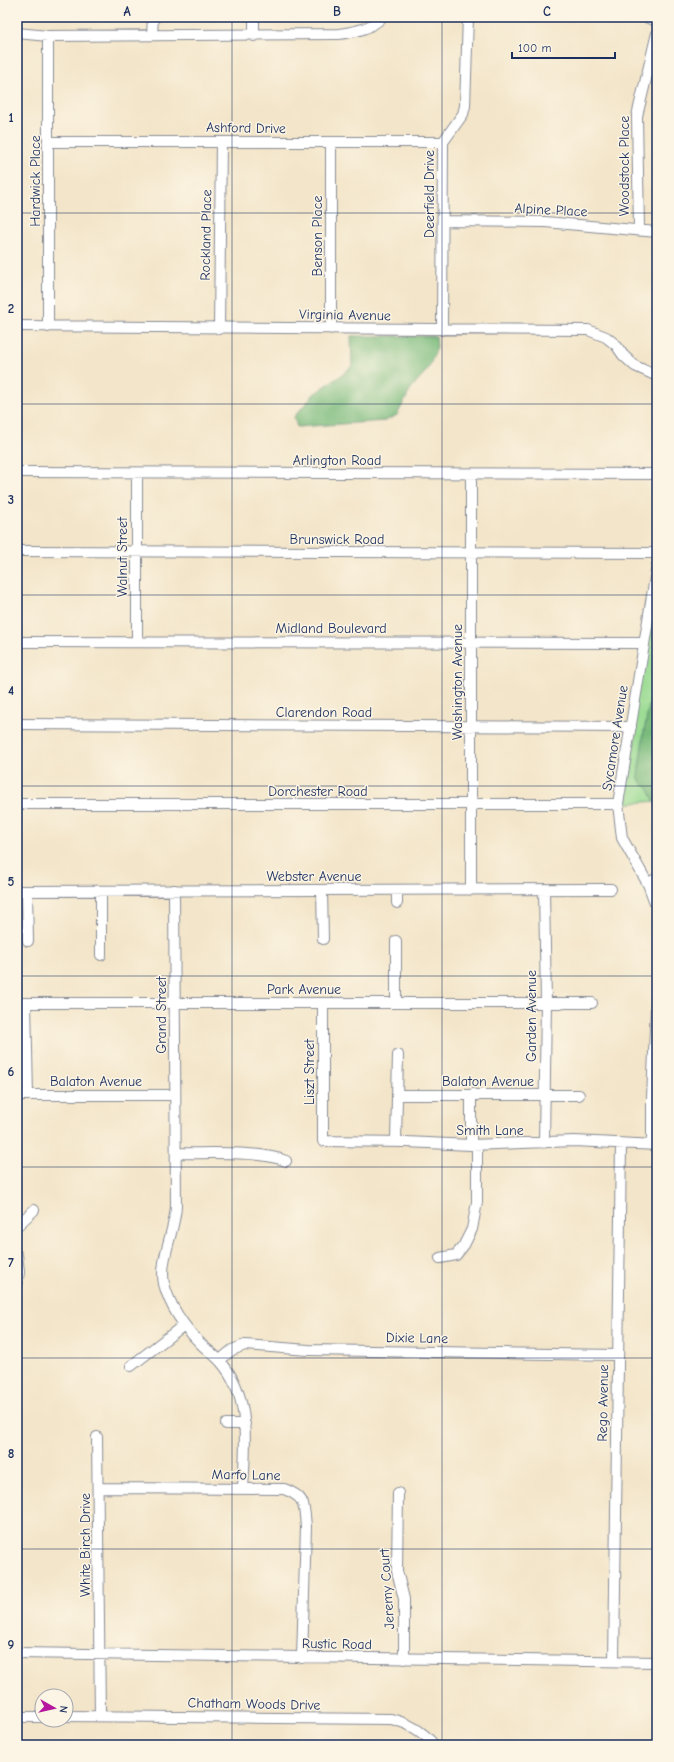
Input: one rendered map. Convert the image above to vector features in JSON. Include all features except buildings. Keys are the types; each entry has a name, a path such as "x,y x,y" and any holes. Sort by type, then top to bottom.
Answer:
{"street":[{"path":"152,34 153,17"},
{"path":"254,17 254,36"},
{"path":"17,33 48,36 152,34 254,36 339,34 362,29 371,25 382,17"},
{"name":"Deerfield Drive","path":"442,330 443,142 463,114 465,106 468,17"},
{"path":"646,17 657,21"},
{"name":"Woodstock Place","path":"639,229 637,116 657,33"},
{"name":"Hardwick Place","path":"48,36 48,327"},
{"name":"Ashford Drive","path":"49,142 443,142"},
{"name":"Rockland Place","path":"219,329 221,142"},
{"name":"Benson Place","path":"331,143 331,329"},
{"name":"Alpine Place","path":"443,221 545,222 639,229 657,232"},
{"name":"Virginia Avenue","path":"17,326 219,329 588,330 611,340 623,355 635,366 657,376"},
{"name":"Arlington Road","path":"17,472 657,474"},
{"name":"Walnut Street","path":"137,473 137,641"},
{"name":"Washington Avenue","path":"471,474 471,890"},
{"name":"Brunswick Road","path":"17,552 657,553"},
{"name":"Sycamore Avenue","path":"657,565 618,804 622,838 648,884 657,908"},
{"name":"Midland Boulevard","path":"17,642 644,643"},
{"name":"Clarendon Road","path":"17,724 631,727"},
{"name":"Dorchester Road","path":"17,804 618,804"},
{"path":"648,884 657,878"},
{"name":"Webster Avenue","path":"22,891 611,889"},
{"name":"Grand Street","path":"174,890 176,1153"},
{"path":"322,890 323,939"},
{"path":"397,890 397,903"},
{"name":"Garden Avenue","path":"544,890 546,1002 544,1143"},
{"path":"22,891 28,941"},
{"path":"101,891 101,955"},
{"path":"396,941 396,1003"},
{"path":"655,1145 652,1098 657,984"},
{"path":"22,1003 28,1095"},
{"name":"Park Avenue","path":"22,1003 592,1003"},
{"name":"Liszt Street","path":"323,1003 323,1141"},
{"path":"396,1141 398,1055"},
{"path":"440,1258 456,1255 464,1245 472,1229 477,1202 471,1100 473,1094"},
{"name":"Balaton Avenue","path":"17,1095 175,1095"},
{"name":"Balaton Avenue","path":"397,1095 579,1095"},
{"name":"Smith Lane","path":"323,1141 396,1141 474,1145 574,1141 655,1145"},
{"name":"Rego Avenue","path":"614,1662 621,1144"},
{"path":"243,1489 245,1424 244,1413 237,1391 220,1360 201,1344 184,1325 170,1299 163,1277 164,1262 176,1215 176,1153 274,1156 286,1161"},
{"path":"17,1226 34,1210"},
{"path":"17,1255 19,1272 17,1286"},
{"path":"131,1366 184,1325"},
{"name":"Dixie Lane","path":"220,1360 232,1350 245,1345 308,1350 618,1355"},
{"path":"226,1424 245,1424"},
{"name":"White Birch Drive","path":"97,1437 99,1488 100,1715"},
{"name":"Marfo Lane","path":"99,1488 284,1489 294,1492 301,1498 304,1508 306,1527 302,1658"},
{"name":"Jeremy Court","path":"398,1493 397,1571 404,1599 404,1659"},
{"name":"Rustic Road","path":"17,1653 657,1662"},
{"name":"Chatham Woods Drive","path":"74,1716 391,1719 417,1729 434,1745"},
{"path":"17,1717 34,1717"}],"green space":[{"path":"351,336 436,336 437,348 428,369 412,387 397,415 385,421 297,427 294,417 314,394 352,366"},
{"path":"649,615 657,616 657,801 618,804"},
{"path":"657,677 657,806 648,788 641,783 638,775 644,731"}]}
